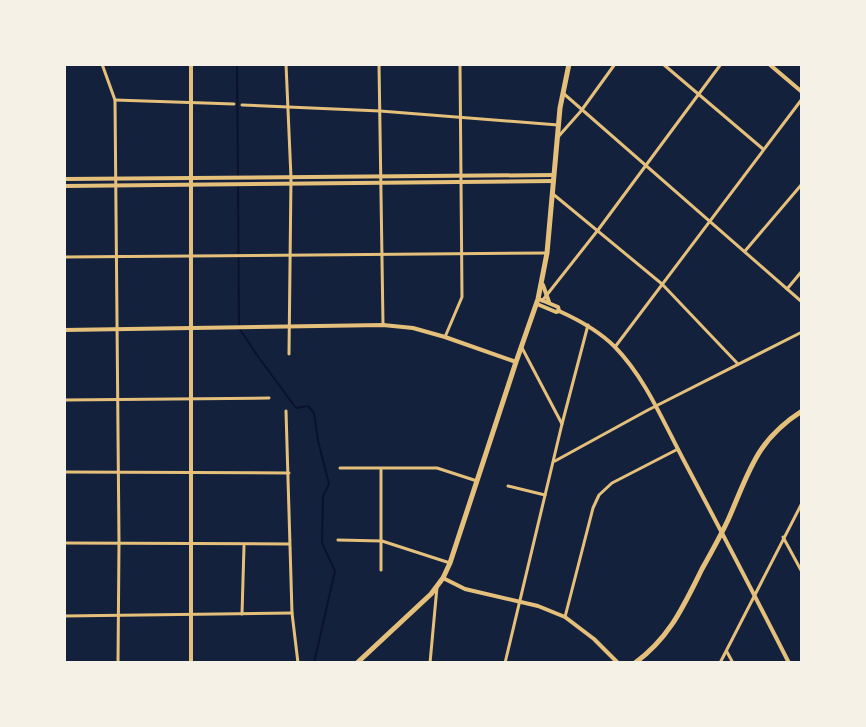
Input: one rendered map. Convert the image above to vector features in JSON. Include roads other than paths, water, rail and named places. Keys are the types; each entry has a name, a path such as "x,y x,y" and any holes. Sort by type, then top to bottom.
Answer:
{"main road":[{"path":"358,663 437,587 450,563 521,346 541,301 558,125 569,64"},
{"path":"635,663 657,646 672,628 722,532 756,455 778,428 802,411"}],"street":[{"path":"102,64 115,100 118,663"},
{"path":"191,64 191,663"},
{"path":"286,64 291,178 289,354"},
{"path":"379,64 383,325"},
{"path":"445,337 462,297 460,64"},
{"path":"558,138 615,64"},
{"path":"663,64 763,149"},
{"path":"541,301 598,230 721,64"},
{"path":"769,64 802,92"},
{"path":"563,93 802,302"},
{"path":"615,347 802,99"},
{"path":"115,100 234,104"},
{"path":"242,105 380,111 558,125"},
{"path":"192,182 233,178 381,181"},
{"path":"64,179 291,185 554,178"},
{"path":"64,186 116,182"},
{"path":"744,252 802,184"},
{"path":"553,194 662,284 738,364"},
{"path":"64,257 547,253"},
{"path":"787,289 802,271"},
{"path":"541,301 558,307 559,311"},
{"path":"541,301 556,312 588,325 615,347 637,375 789,663"},
{"path":"64,330 383,325 413,328 516,362"},
{"path":"505,663 588,325"},
{"path":"555,461 655,406 802,332"},
{"path":"521,346 562,424"},
{"path":"64,400 269,398"},
{"path":"286,411 292,613 298,663"},
{"path":"565,617 596,500 602,491 678,449"},
{"path":"340,468 443,469 477,481"},
{"path":"381,468 381,570"},
{"path":"64,472 289,473"},
{"path":"508,486 545,495"},
{"path":"720,663 802,503"},
{"path":"783,537 802,572"},
{"path":"338,540 382,541 450,563"},
{"path":"64,543 289,544"},
{"path":"242,614 244,544"},
{"path":"443,578 465,589 538,606 565,617 618,663"},
{"path":"430,663 437,587"},
{"path":"64,616 292,613"},
{"path":"727,652 733,663"}],"waterway":[{"path":"237,64 238,178"},
{"path":"238,184 239,328 296,408 308,406 314,413 329,484 323,496 322,543 335,571 314,663"}]}
